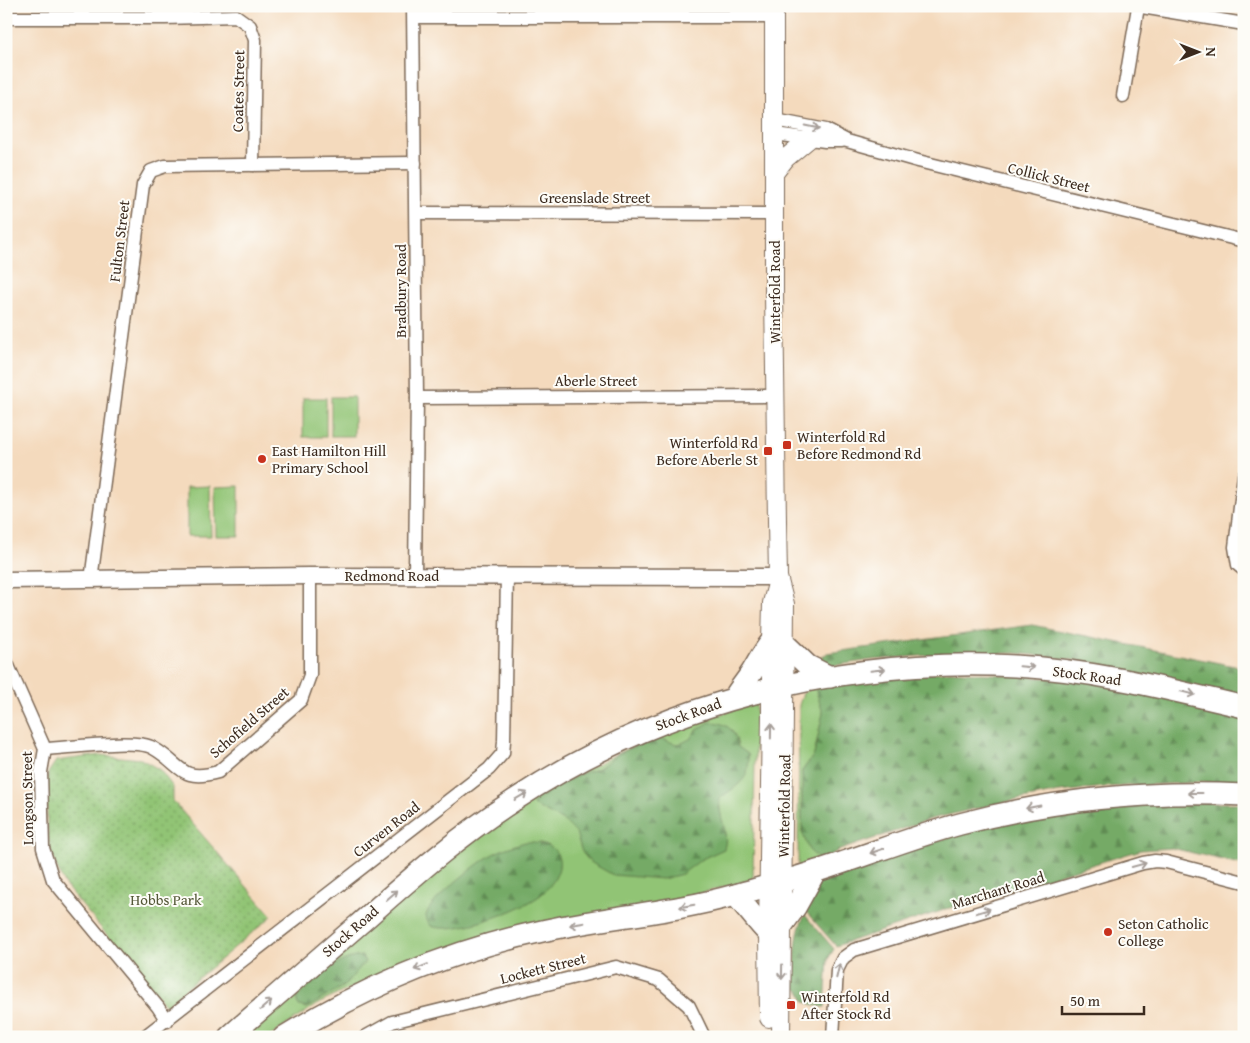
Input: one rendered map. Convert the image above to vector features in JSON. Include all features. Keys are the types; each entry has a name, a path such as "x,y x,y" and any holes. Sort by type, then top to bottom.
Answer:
{"highway":[{"path":"734,698 742,684 754,670 761,654 778,643 808,666 830,677"},
{"name":"Stock Road","path":"229,1037 410,879 513,800 616,743 693,711 778,687 830,677 878,670 952,665 1015,666 1079,673 1132,681 1244,707"},
{"path":"284,1037 343,1002 386,981 469,949 539,931 735,895 815,872 957,825 1068,801 1145,794 1208,793 1244,795"},
{"path":"735,895 748,908 756,921 775,928 796,906 815,872"}],"main road":[{"name":"Winterfold Road","path":"770,1037 776,883 778,643 785,604 778,577 775,396 774,12"},
{"path":"774,172 786,158 810,138"},
{"name":"Winterfold Road","path":"775,928 782,1037"}],"street":[{"path":"1123,96 1137,6 1244,24"},
{"name":"Coates Street","path":"6,18 165,12 236,16 250,26 255,40 253,165"},
{"path":"413,12 774,12"},
{"name":"Bradbury Road","path":"413,12 417,398 415,575"},
{"name":"Collick Street","path":"775,127 810,138 847,141 918,161 1244,242"},
{"name":"Collick Street","path":"775,127 826,130 847,141"},
{"name":"Fulton Street","path":"91,580 143,185 151,171 165,166 415,163"},
{"name":"Greenslade Street","path":"416,213 774,214"},
{"name":"Aberle Street","path":"417,398 775,396"},
{"path":"1241,568 1235,547 1244,475"},
{"name":"Redmond Road","path":"6,580 415,575 778,577"},
{"name":"Curven Road","path":"144,1037 489,769 503,753 507,575"},
{"name":"Schofield Street","path":"45,749 135,743 153,748 185,773 202,776 218,772 301,700 310,675 310,576"},
{"name":"Longson Street","path":"6,661 45,749 40,772 43,848 53,880 167,1020"},
{"name":"Marchant Road","path":"833,1037 837,970 843,958 854,950 1155,861 1166,862 1244,882"},
{"name":"Lockett Street","path":"365,1037 392,1022 616,966 659,980 689,1006 704,1037"}],"green space":[{"path":"331,397 354,397 354,436 331,436"},
{"path":"303,398 326,398 326,437 303,437"},
{"path":"210,486 211,536 187,536 187,487"},
{"path":"239,486 239,536 216,536 215,487"},
{"path":"1032,625 1244,668 1244,700 1095,663 1014,653 931,655 871,660 831,666 818,661 827,653"},
{"path":"950,671 1098,682 1244,715 1244,783 1206,782 1104,787 1060,792 995,804 931,819 837,851 822,862 809,850 802,832 802,771 814,755 823,713 815,687"},
{"path":"815,687 823,713 814,755 802,771 802,832 822,862 798,867 799,705 803,693"},
{"path":"756,703 753,879 348,989 316,1005 269,1037 242,1037 452,857 532,798 651,736"},
{"path":"710,722 716,722 729,728 735,736 738,747 748,754 748,770 738,785 720,798 720,811 725,830 724,849 702,859 682,874 663,879 613,875 590,862 582,852 576,833 565,822 533,805 536,799 578,775 599,768 618,754 657,737 676,744 682,743 690,739 696,730"},
{"name":"Hobbs Park","path":"100,755 141,759 160,770 173,787 173,801 272,916 166,1005 64,884 50,851 47,821 48,773 56,761"},
{"path":"1123,803 1244,803 1244,865 1172,848 1141,850 962,904 836,946 801,906 816,885 840,874 979,827"},
{"path":"525,842 548,846 555,851 559,858 557,875 543,893 521,906 489,919 455,927 441,928 431,926 426,916 435,901 445,891 479,863 495,853"},
{"path":"805,915 834,949 828,959 825,1007 805,1002 801,992 795,988 797,941"},
{"path":"362,956 365,962 345,985 307,1008 299,1006 297,998 320,976 335,965"}],"place":[{"name":"Winterfold Rd Before Redmond Rd","path":"787,445"},
{"name":"Winterfold Rd Before Aberle St","path":"768,451"},
{"name":"East Hamilton Hill Primary School","path":"262,459"},
{"name":"Seton Catholic College","path":"1108,932"},
{"name":"Winterfold Rd After Stock Rd","path":"791,1005"}]}
